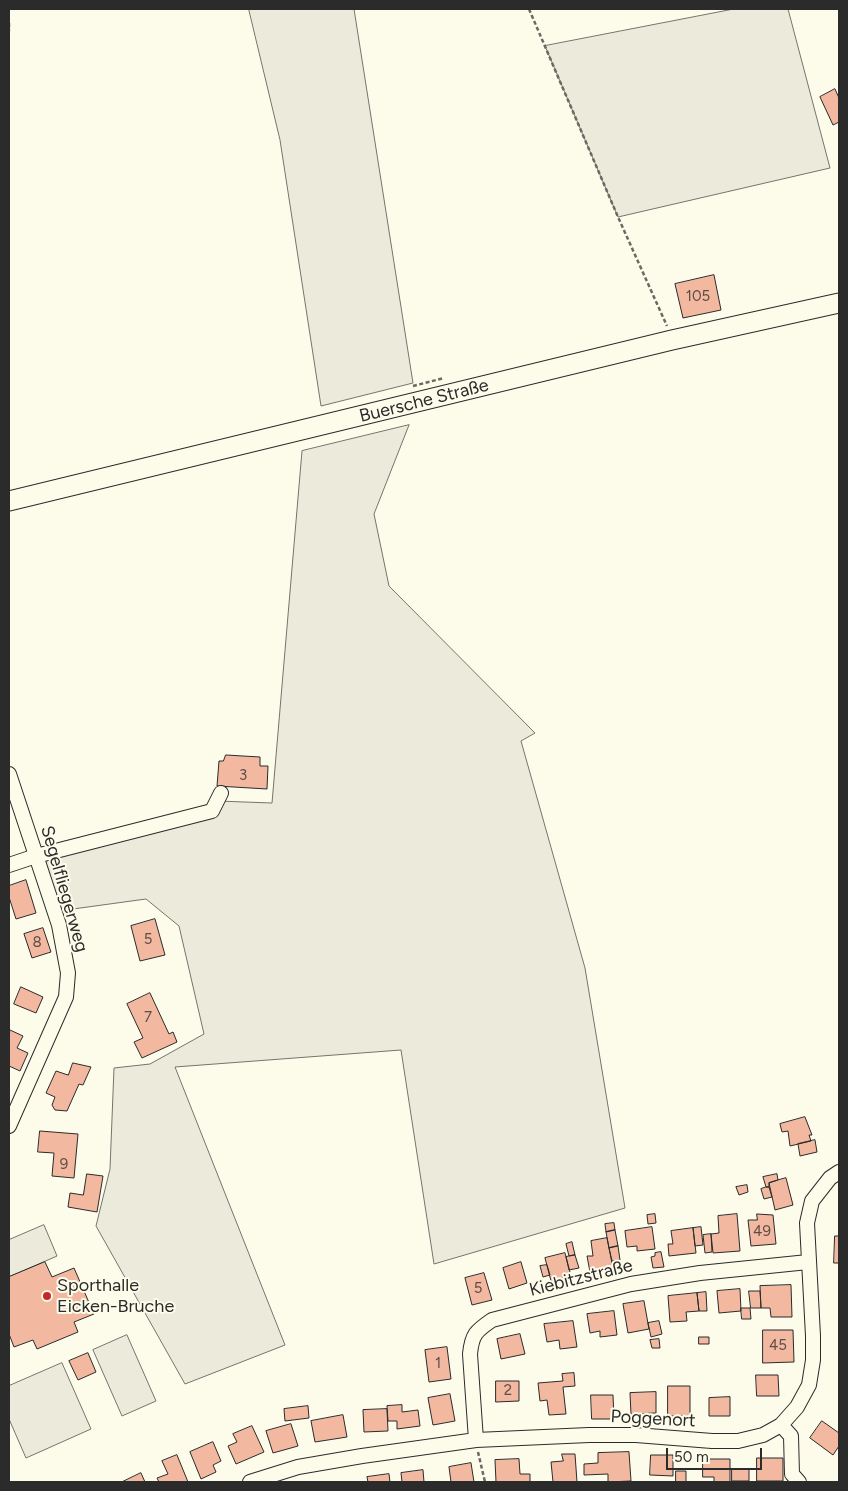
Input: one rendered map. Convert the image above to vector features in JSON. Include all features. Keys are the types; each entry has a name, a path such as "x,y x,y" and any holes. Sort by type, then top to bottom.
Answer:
{"main road":[{"name":"Buersche Straße","path":"9,501 672,340 839,303"}],"street":[{"name":"Segelfliegerweg","path":"9,774 59,925 68,973 66,997 9,1126"},
{"path":"9,865 36,856 212,811 221,793"},
{"name":"Poggenort","path":"250,1482 298,1467 476,1440 636,1435 712,1441 738,1441 763,1436 781,1425 798,1407 809,1385 813,1360 813,1336 807,1223 812,1201 830,1178 839,1172"},
{"name":"Kiebitzstraße","path":"476,1440 470,1347 478,1330 492,1320 631,1284 700,1273 808,1262"},
{"path":"781,1425 791,1436 792,1474 799,1482"}],"path":[{"path":"529,9 672,340"},
{"path":"9,23 9,30"},
{"path":"476,1440 485,1482"}],"shaded area":[{"path":"249,9 354,9 413,383 321,406 280,140"},
{"path":"734,9 788,9 830,168 618,217 545,46"},
{"path":"409,425 374,514 389,586 535,733 521,741 585,968 625,1208 434,1264 401,1050 175,1067 285,1345 185,1384 96,1226 110,1169 114,1068 150,1064 204,1034 179,926 146,899 73,909 59,925 36,856 212,811 217,801 272,803 302,451"},
{"path":"44,1225 57,1256 9,1277 9,1240"},
{"path":"127,1335 156,1401 122,1416 93,1350"},
{"path":"62,1363 91,1429 26,1458 9,1419 9,1386"}],"building":[{"path":"835,89 839,98 839,122 833,125 820,97"},
{"path":"714,275 721,310 683,318 675,284"},
{"path":"226,755 260,757 260,766 268,766 267,789 217,786 219,761 223,761"},
{"path":"26,880 36,913 16,919 9,897 9,886"},
{"path":"155,919 165,955 140,961 131,926"},
{"path":"43,928 51,952 32,958 24,934"},
{"path":"21,987 43,997 36,1013 14,1004"},
{"path":"150,993 169,1034 173,1032 177,1042 142,1058 134,1042 143,1038 127,1004"},
{"path":"10,1030 23,1036 17,1048 28,1053 20,1071 9,1066"},
{"path":"73,1063 91,1067 83,1085 79,1084 67,1111 55,1110 52,1105 55,1097 46,1093 56,1071 68,1075"},
{"path":"805,1117 812,1135 809,1135 811,1141 790,1146 788,1131 782,1132 780,1124"},
{"path":"40,1131 78,1134 74,1178 52,1176 54,1153 38,1152"},
{"path":"815,1140 817,1152 800,1156 798,1144"},
{"path":"87,1174 103,1176 97,1212 68,1207 70,1193 83,1195"},
{"path":"777,1174 778,1180 769,1183 769,1187 766,1187 763,1177"},
{"path":"786,1178 793,1205 775,1210 769,1183"},
{"path":"747,1185 748,1192 739,1195 736,1187"},
{"path":"769,1187 772,1197 764,1199 761,1189"},
{"path":"655,1214 656,1223 648,1224 647,1215"},
{"path":"737,1214 740,1251 713,1253 711,1234 719,1233 718,1216"},
{"path":"757,1214 773,1215 776,1244 751,1246 748,1220 757,1220"},
{"path":"614,1223 615,1230 606,1232 605,1224"},
{"path":"652,1227 655,1249 637,1251 637,1246 627,1247 625,1231"},
{"path":"701,1227 703,1245 695,1246 693,1228"},
{"path":"693,1228 696,1253 669,1256 668,1244 673,1244 671,1231"},
{"path":"615,1230 618,1246 609,1248 606,1232"},
{"path":"711,1234 712,1252 705,1253 703,1235"},
{"path":"835,1236 839,1236 839,1263 834,1263"},
{"path":"607,1238 613,1268 590,1272 587,1256 593,1256 591,1241"},
{"path":"572,1242 575,1255 569,1256 566,1244"},
{"path":"618,1246 620,1260 612,1261 609,1248"},
{"path":"661,1252 664,1267 653,1268 651,1257 655,1256 655,1253"},
{"path":"565,1253 571,1276 551,1281 545,1258"},
{"path":"575,1255 579,1268 569,1270 566,1257"},
{"name":"Sporthalle Eicken-Bruche","path":"45,1262 52,1277 74,1268 94,1314 74,1322 78,1332 37,1349 33,1340 14,1347 9,1334 9,1277"},
{"path":"521,1262 527,1283 509,1289 503,1268"},
{"path":"547,1265 550,1275 543,1277 540,1266"},
{"path":"484,1273 492,1300 472,1305 465,1278"},
{"path":"791,1285 792,1317 771,1317 770,1308 761,1308 760,1286"},
{"path":"740,1289 741,1311 719,1313 717,1291"},
{"path":"749,1291 760,1291 761,1308 751,1308"},
{"path":"706,1292 707,1311 699,1311 697,1293"},
{"path":"697,1293 699,1311 686,1312 687,1321 670,1322 668,1296"},
{"path":"644,1301 649,1329 628,1333 623,1304"},
{"path":"741,1308 750,1308 751,1319 742,1319"},
{"path":"614,1311 617,1335 600,1337 600,1331 590,1333 587,1314"},
{"path":"573,1321 577,1347 560,1349 559,1340 547,1342 544,1324"},
{"path":"659,1321 662,1334 651,1337 648,1323"},
{"path":"763,1330 793,1330 794,1362 763,1363"},
{"path":"520,1334 525,1354 501,1359 497,1339"},
{"path":"699,1337 709,1337 709,1344 699,1344"},
{"path":"659,1339 660,1348 652,1348 650,1340"},
{"path":"447,1347 451,1379 429,1382 425,1350"},
{"path":"88,1353 96,1372 78,1380 69,1361"},
{"path":"574,1373 575,1386 563,1387 566,1414 549,1415 547,1400 540,1401 538,1383 563,1381 562,1374"},
{"path":"756,1375 778,1375 779,1396 757,1396"},
{"path":"496,1381 519,1381 519,1401 496,1402"},
{"path":"668,1386 690,1386 690,1416 668,1416"},
{"path":"656,1392 656,1413 631,1414 630,1393"},
{"path":"450,1394 455,1421 433,1425 428,1398"},
{"path":"591,1395 613,1395 614,1419 592,1419"},
{"path":"730,1397 730,1416 709,1416 709,1398"},
{"path":"402,1405 402,1412 418,1410 420,1426 397,1429 397,1421 388,1421 387,1406"},
{"path":"308,1406 309,1418 285,1421 284,1409"},
{"path":"387,1409 388,1431 364,1432 363,1410"},
{"path":"343,1415 347,1437 315,1442 311,1421"},
{"path":"822,1421 839,1433 839,1446 833,1455 810,1438"},
{"path":"291,1424 298,1446 273,1453 266,1431"},
{"path":"252,1426 264,1452 236,1464 228,1446 237,1442 233,1434"},
{"path":"213,1442 221,1461 213,1465 216,1472 201,1479 190,1452"},
{"path":"629,1452 631,1481 608,1482 608,1474 584,1475 584,1464 598,1463 598,1453"},
{"path":"562,1454 575,1454 577,1482 553,1482 551,1462 563,1461"},
{"path":"177,1455 188,1482 159,1482 157,1478 168,1474 162,1461"},
{"path":"651,1455 673,1455 673,1476 650,1475"},
{"path":"757,1458 783,1458 783,1481 757,1481"},
{"path":"519,1459 520,1474 530,1474 530,1482 496,1482 495,1460"},
{"path":"703,1459 730,1459 730,1482 714,1482 714,1477 703,1477"},
{"path":"471,1463 474,1482 451,1482 449,1467"},
{"path":"732,1469 749,1469 749,1481 732,1481"},
{"path":"423,1470 424,1482 402,1482 401,1473"},
{"path":"676,1471 686,1471 686,1482 676,1482"},
{"path":"141,1473 145,1482 122,1482"},
{"path":"389,1474 390,1482 368,1482 367,1477"}],"place":[{"name":"Sporthalle Eicken-Bruche","path":"47,1296"}]}
